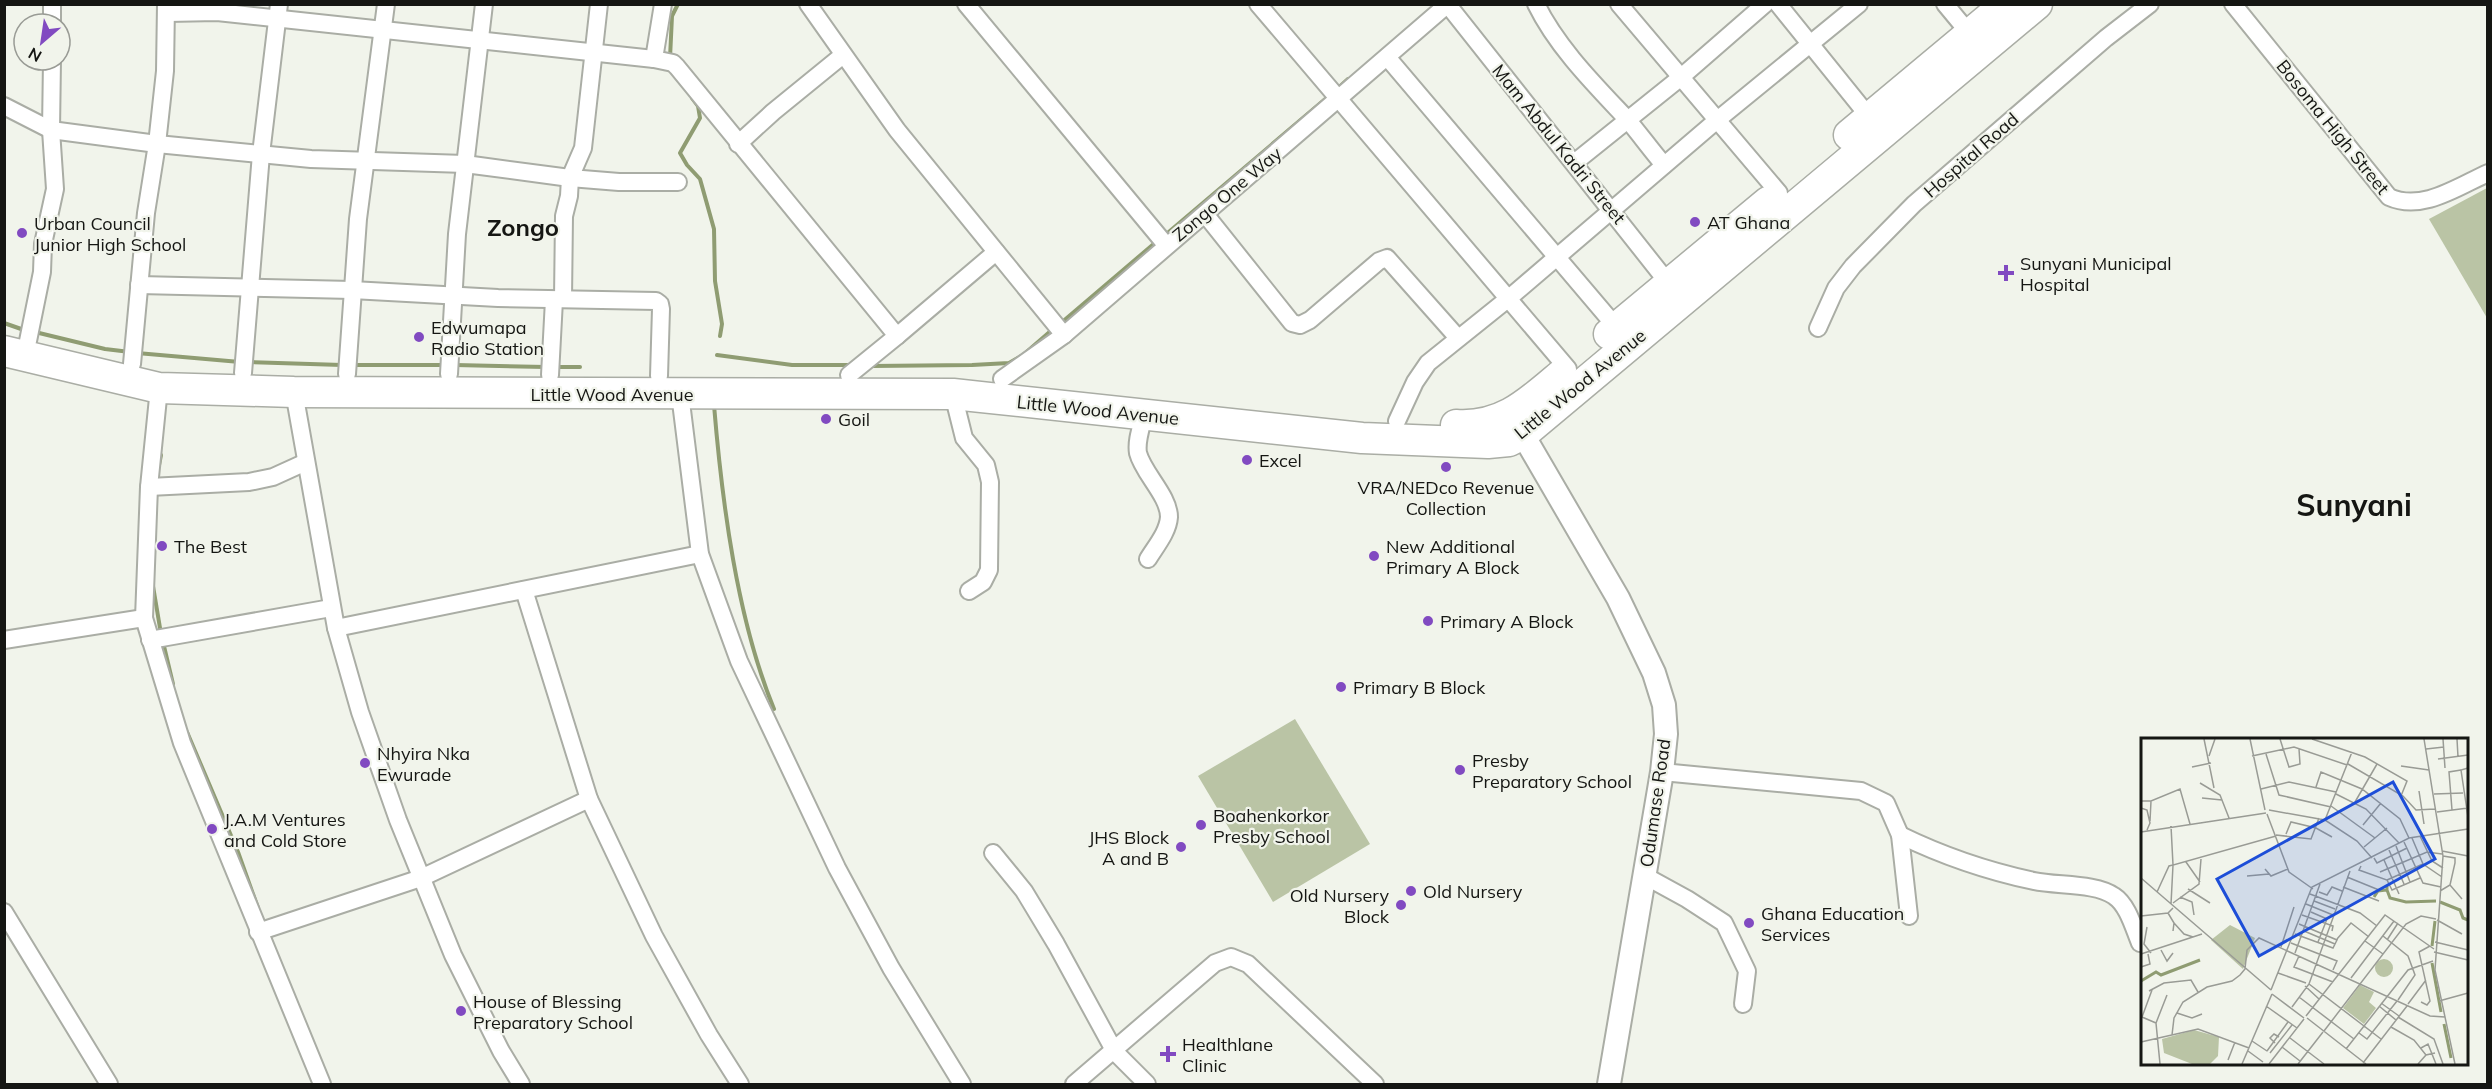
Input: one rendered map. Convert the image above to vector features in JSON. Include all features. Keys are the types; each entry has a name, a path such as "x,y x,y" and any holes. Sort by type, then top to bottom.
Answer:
{"highway":[{"name":"Little Wood Avenue","path":"1953,61 1969,33 2006,4"},
{"name":"Little Wood Avenue","path":"12,342 159,388 294,392 669,385 849,375 912,374 1002,379 1207,405 1338,418 1465,426 1492,422 1517,424 1953,61 2037,4"},
{"name":"Little Wood Avenue","path":"12,342 164,369 243,373 550,375 669,385 953,394 1362,438 1488,443 1509,441 1517,424 1568,369 1870,118 1920,90"}],"main road":[{"name":"Odumase Road","path":"1517,424 1533,456 1618,598 1654,673 1664,705 1666,734 1662,772 1609,1084"}],"street":[{"path":"348,374 352,290 386,4"},
{"path":"449,374 457,234 484,4"},
{"path":"550,375 559,299 564,216 569,196 570,178 583,148 599,4"},
{"path":"663,4 664,61"},
{"path":"808,4 903,138 1064,335"},
{"path":"966,4 1166,245"},
{"path":"1258,4 1568,369"},
{"path":"1536,4 1545,21 1587,75 1664,165"},
{"path":"1618,4 1779,193"},
{"path":"1574,163 1680,78 1765,4"},
{"path":"1778,4 1870,118"},
{"path":"1945,4 1969,33"},
{"name":"Hospital Road","path":"1818,328 1836,288 1853,266 1914,204 2106,38 2150,4"},
{"name":"Bosoma High Street","path":"2233,4 2389,197 2399,202 2417,203 2487,173"},
{"name":"Zongo One Way","path":"1002,379 1064,335 1448,5"},
{"name":"Mam Abdul Kadri Street","path":"1448,5 1669,284"},
{"path":"1397,421 1415,382 1428,363 1509,298 1716,121 1858,5"},
{"path":"132,364 146,213 165,71 167,9 217,12 279,11 383,30 593,51 664,61 738,144 897,336"},
{"path":"243,373 261,154 279,11"},
{"path":"738,144 843,55"},
{"path":"1387,57 1617,328"},
{"path":"12,342 42,272 43,244 55,189 51,129 52,72"},
{"path":"4,106 51,129 157,144 366,161 465,164 619,182 678,182"},
{"path":"1205,214 1292,323 1300,325 1310,320 1379,261 1387,258 1458,338"},
{"path":"849,375 996,252"},
{"path":"139,285 656,301 660,304 669,385 700,554 739,661 837,868 891,968 962,1084"},
{"path":"159,388 149,487 144,618 182,743 322,1084"},
{"path":"294,392 331,608 360,712 421,878 453,955 501,1051 521,1084"},
{"path":"953,394 964,438 986,465 990,482 989,570 983,582 969,591"},
{"path":"1144,416 1137,444 1139,455 1167,506 1169,516 1164,532 1148,559"},
{"path":"149,487 249,482 273,477 306,462"},
{"path":"336,628 700,554"},
{"path":"524,590 589,800 654,936 709,1035 740,1084"},
{"path":"150,640 331,608"},
{"path":"4,640 144,618"},
{"path":"1662,772 1861,791 1886,803 1900,835 1909,916"},
{"path":"258,932 421,878 589,800"},
{"path":"1900,835 1926,848 1986,870 2038,882 2112,894 2122,901 2140,943"},
{"path":"993,853 1024,891 1056,944 1114,1052 1147,1084"},
{"path":"1645,876 1724,923 1747,971 1743,1004"},
{"path":"4,912 109,1084"},
{"path":"1074,1084 1215,963 1232,957 1248,964 1375,1084"}],"green space":[{"path":"2487,188 2487,318 2429,219"},
{"path":"1295,719 1370,844 1273,902 1198,776"}],"waterway":[{"path":"670,58 672,16 678,4"},
{"path":"1336,90 1348,79"},
{"path":"1164,236 1330,95"},
{"path":"692,98 698,106 700,118 680,153 700,179 714,229 715,281 722,324 720,336"},
{"path":"1061,323 1156,242"},
{"path":"4,323 24,330"},
{"path":"871,366 1009,363 1023,355 1053,329"},
{"path":"35,332 105,349 130,352"},
{"path":"137,353 240,362"},
{"path":"717,355 792,365 851,365"},
{"path":"248,362 342,365"},
{"path":"353,365 444,365"},
{"path":"455,365 546,367"},
{"path":"554,367 580,367"},
{"path":"714,405 733,560 750,637 774,709"},
{"path":"159,465 161,455"},
{"path":"153,586 161,634"},
{"path":"163,642 173,684"},
{"path":"187,732 238,852 258,908"}],"place":[{"name":"AT Ghana","path":"1695,222"},
{"name":"Urban Council Junior High School","path":"22,233"},
{"name":"Sunyani Municipal Hospital","path":"2006,273"},
{"name":"Edwumapa Radio Station","path":"419,337"},
{"name":"Goil","path":"826,419"},
{"name":"Excel","path":"1247,460"},
{"name":"VRA/NEDco Revenue Collection","path":"1446,467"},
{"name":"The Best","path":"162,546"},
{"name":"New Additional Primary A Block","path":"1374,556"},
{"name":"Primary A Block","path":"1428,621"},
{"name":"Primary B Block","path":"1341,687"},
{"name":"Nhyira Nka Ewurade","path":"365,763"},
{"name":"Presby Preparatory School","path":"1460,770"},
{"name":"Boahenkorkor Presby School","path":"1201,825"},
{"name":"J.A.M Ventures and Cold Store","path":"212,829"},
{"name":"JHS Block A and B","path":"1181,847"},
{"name":"Old Nursery","path":"1411,891"},
{"name":"Old Nursery Block","path":"1401,905"},
{"name":"Ghana Education Services","path":"1749,923"},
{"name":"House of Blessing Preparatory School","path":"461,1011"},
{"name":"Healthlane Clinic","path":"1168,1054"}],"district":[{"name":"Zongo","path":"523,227"},
{"name":"Sunyani","path":"2354,505"}]}
